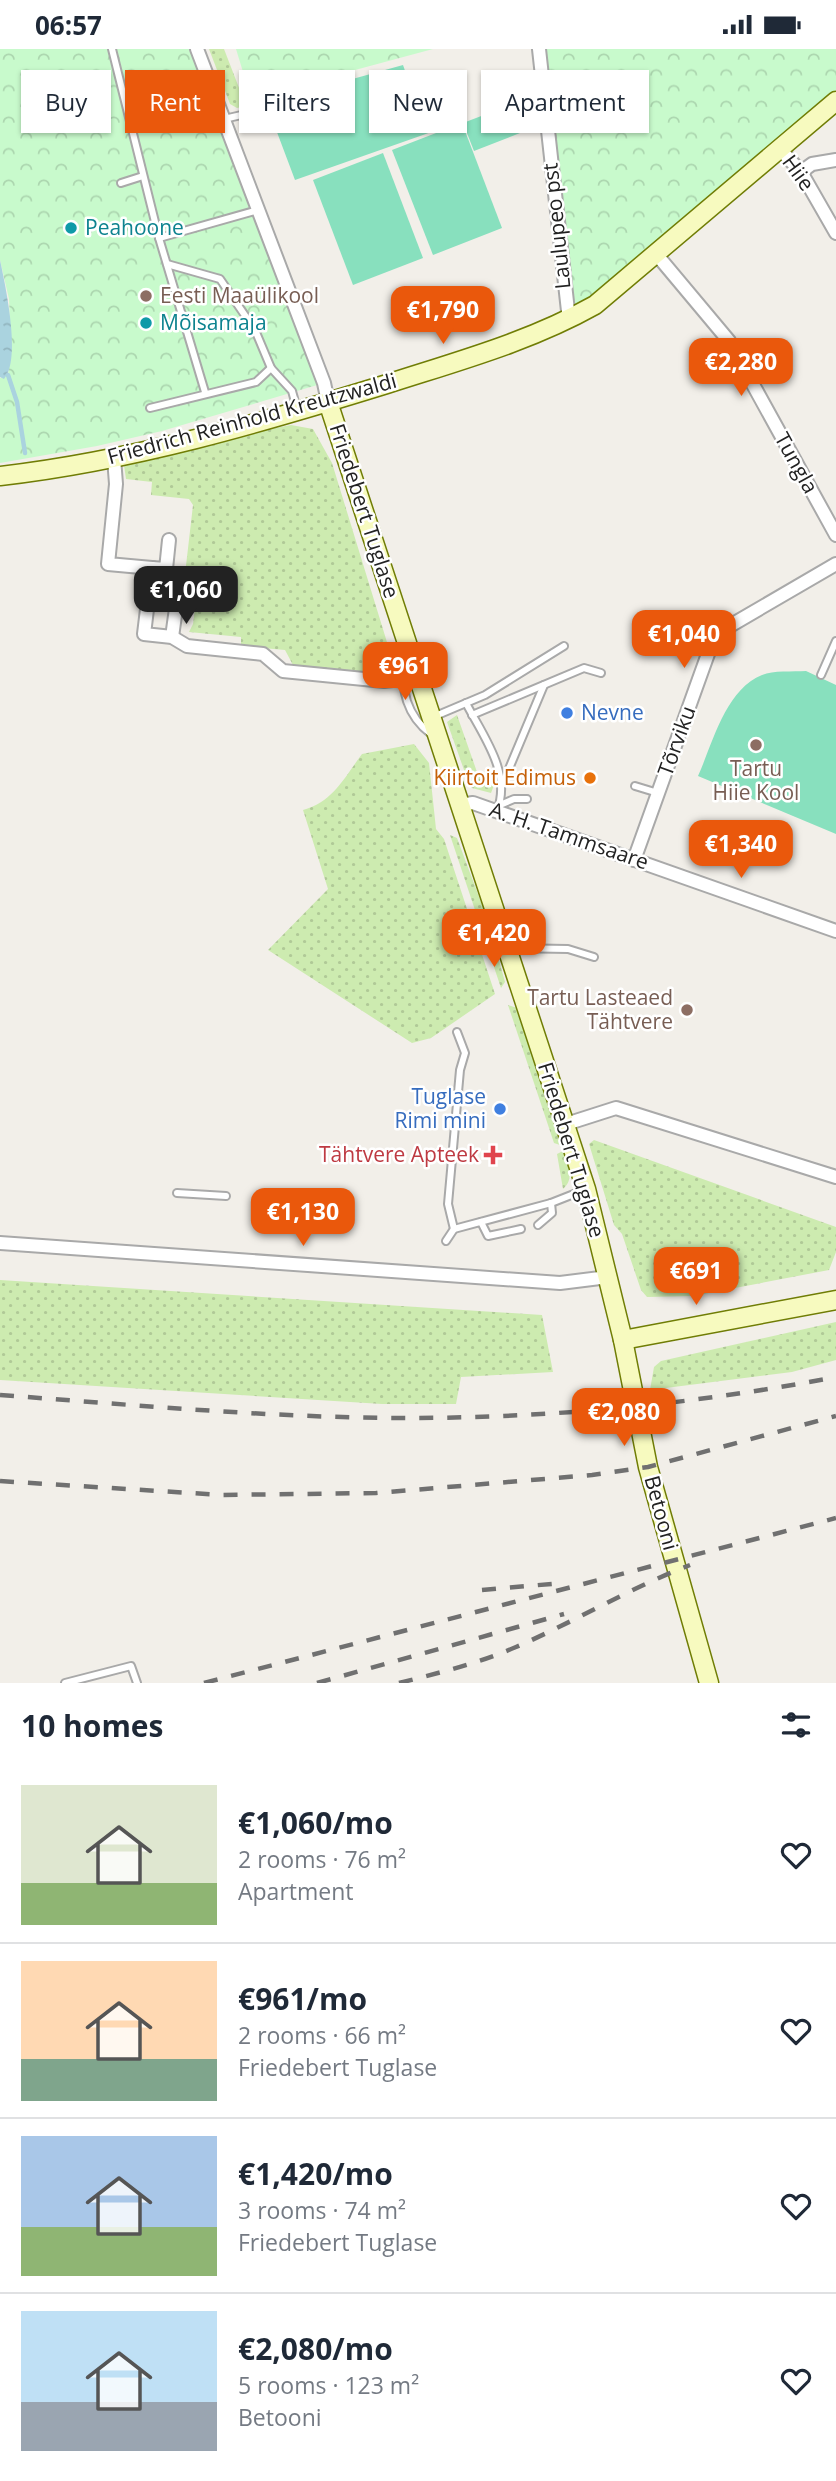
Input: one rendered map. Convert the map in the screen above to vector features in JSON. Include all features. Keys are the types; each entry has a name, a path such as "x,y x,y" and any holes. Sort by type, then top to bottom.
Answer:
{"street":[{"name":"Friedebert Tuglase","path":"197,49 205,70"},
{"name":"Laulupeo pst","path":"539,49 565,303 569,320"},
{"name":"Friedrich Reinhold Kreutzwaldi","path":"0,476 114,458 328,402 508,346 569,320 595,306 836,101"},
{"name":"Friedebert Tuglase","path":"225,122 324,383 459,805 566,1124 586,1189 623,1340"},
{"name":"Hiie","path":"780,149 801,172 836,233"},
{"path":"801,172 812,164 836,160"},
{"name":"Tungla","path":"657,255 729,341 836,535"},
{"path":"114,458 116,484 108,564 166,569 169,540"},
{"name":"Tõrviku","path":"634,860 713,640 721,631 836,564"},
{"path":"152,568 144,634 172,636 187,646 263,653 283,671 384,681 401,678"},
{"path":"172,636 178,594"},
{"name":"A. H. Tammsaare","path":"459,805 474,803 498,808 836,932"},
{"path":"566,1124 616,1108 836,1177"},
{"path":"0,1243 560,1283 608,1277"},
{"path":"623,1340 836,1300"},
{"name":"Betooni","path":"623,1340 648,1467 709,1683"}],"lane":[{"path":"112,49 159,238 205,393"},
{"path":"121,183 143,176"},
{"path":"159,238 259,210"},
{"path":"167,264 220,279 255,330 271,368 292,391 298,410"},
{"path":"150,408 256,382 271,368"},
{"path":"821,675 836,641"},
{"path":"431,718 485,695 564,646"},
{"path":"410,653 401,678 414,722 438,739"},
{"path":"472,716 584,668 601,673"},
{"path":"498,808 503,785 544,685"},
{"path":"466,703 499,767 503,785"},
{"path":"635,786 658,793"},
{"path":"498,808 514,799 527,799"},
{"path":"507,948 555,948 594,957"},
{"path":"454,1230 448,1204 460,1070 465,1052 457,1031"},
{"path":"446,1241 454,1230 551,1203 586,1189"},
{"path":"177,1193 226,1196"},
{"path":"538,1225 552,1213 551,1203"},
{"path":"481,1222 488,1236 521,1229"},
{"path":"65,1683 131,1665 136,1683"}],"green space":[{"name":"Eesti Maaülikool","path":"0,49 197,49 205,70 125,70 125,133 225,133 225,123 324,383 162,431 97,446 0,463 0,378 8,375 11,349 9,299 0,260"},
{"path":"209,49 224,49 239,88 239,108 230,104 225,91 225,70 217,70"},
{"path":"236,49 433,49 355,70 242,70"},
{"path":"545,49 836,49 836,90 601,291 571,309 553,133 649,133 649,70 547,70"},
{"path":"403,65 405,70 385,70"},
{"path":"369,74 369,133 429,133 295,180 277,133 355,133 355,78"},
{"path":"481,116 481,133 520,133 474,151 467,133 467,121"},
{"path":"436,133 466,133 502,228 433,255 392,150"},
{"path":"383,153 423,258 353,285 313,180"},
{"path":"291,425 313,429 332,463 390,652 382,675 293,665 285,650 241,646 241,637 189,632 193,624 197,593 184,583 193,505 189,499 151,495 152,482 126,479 123,458"},
{"path":"806,671 836,685 836,834 698,776 722,719 738,692 749,682 767,673"},
{"path":"457,715 477,772 494,785 491,793 472,788 469,784 447,722"},
{"path":"414,744 429,763 436,829 444,839 495,994 431,1038 412,1043 268,950 328,889 303,810 330,795 362,754"},
{"path":"450,835 457,838 488,921 505,982 501,988"},
{"path":"508,1005 517,1008 521,1014 563,1143 560,1145 554,1143"},
{"path":"594,1140 836,1227 836,1252 829,1270 693,1296 647,1297 641,1290 622,1234 614,1225 589,1144"},
{"path":"565,1150 570,1176 563,1189 557,1154"},
{"path":"0,1280 542,1315 553,1372 461,1377 456,1404 382,1404 0,1380"},
{"path":"836,1322 836,1360 792,1372 650,1390 654,1367 661,1361"}],"water":[{"path":"0,260 12,339 12,356 4,379 0,377"}],"waterway":[{"path":"8,375 17,402 25,453"}],"railway":[{"path":"0,1395 255,1413 462,1417 623,1408 730,1395 836,1377"},
{"path":"0,1481 222,1495 376,1493 592,1475 648,1467 836,1416"},
{"path":"204,1683 836,1518"},
{"path":"399,1683 502,1653 690,1565"},
{"path":"482,1590 562,1583"},
{"path":"317,1683 564,1614"}],"place":[{"name":"Peahoone","path":"71,228"},
{"name":"Eesti Maaülikool","path":"146,296"},
{"name":"Mõisamaja","path":"146,323"},
{"name":"Nevne","path":"567,713"},
{"name":"Tartu Hiie Kool","path":"756,745"},
{"name":"Kiirtoit Edimus","path":"590,778"},
{"name":"Tartu Lasteaed Tähtvere","path":"687,1010"},
{"name":"Tuglase Rimi mini","path":"500,1109"},
{"name":"Tähtvere Apteek","path":"493,1155"}]}
